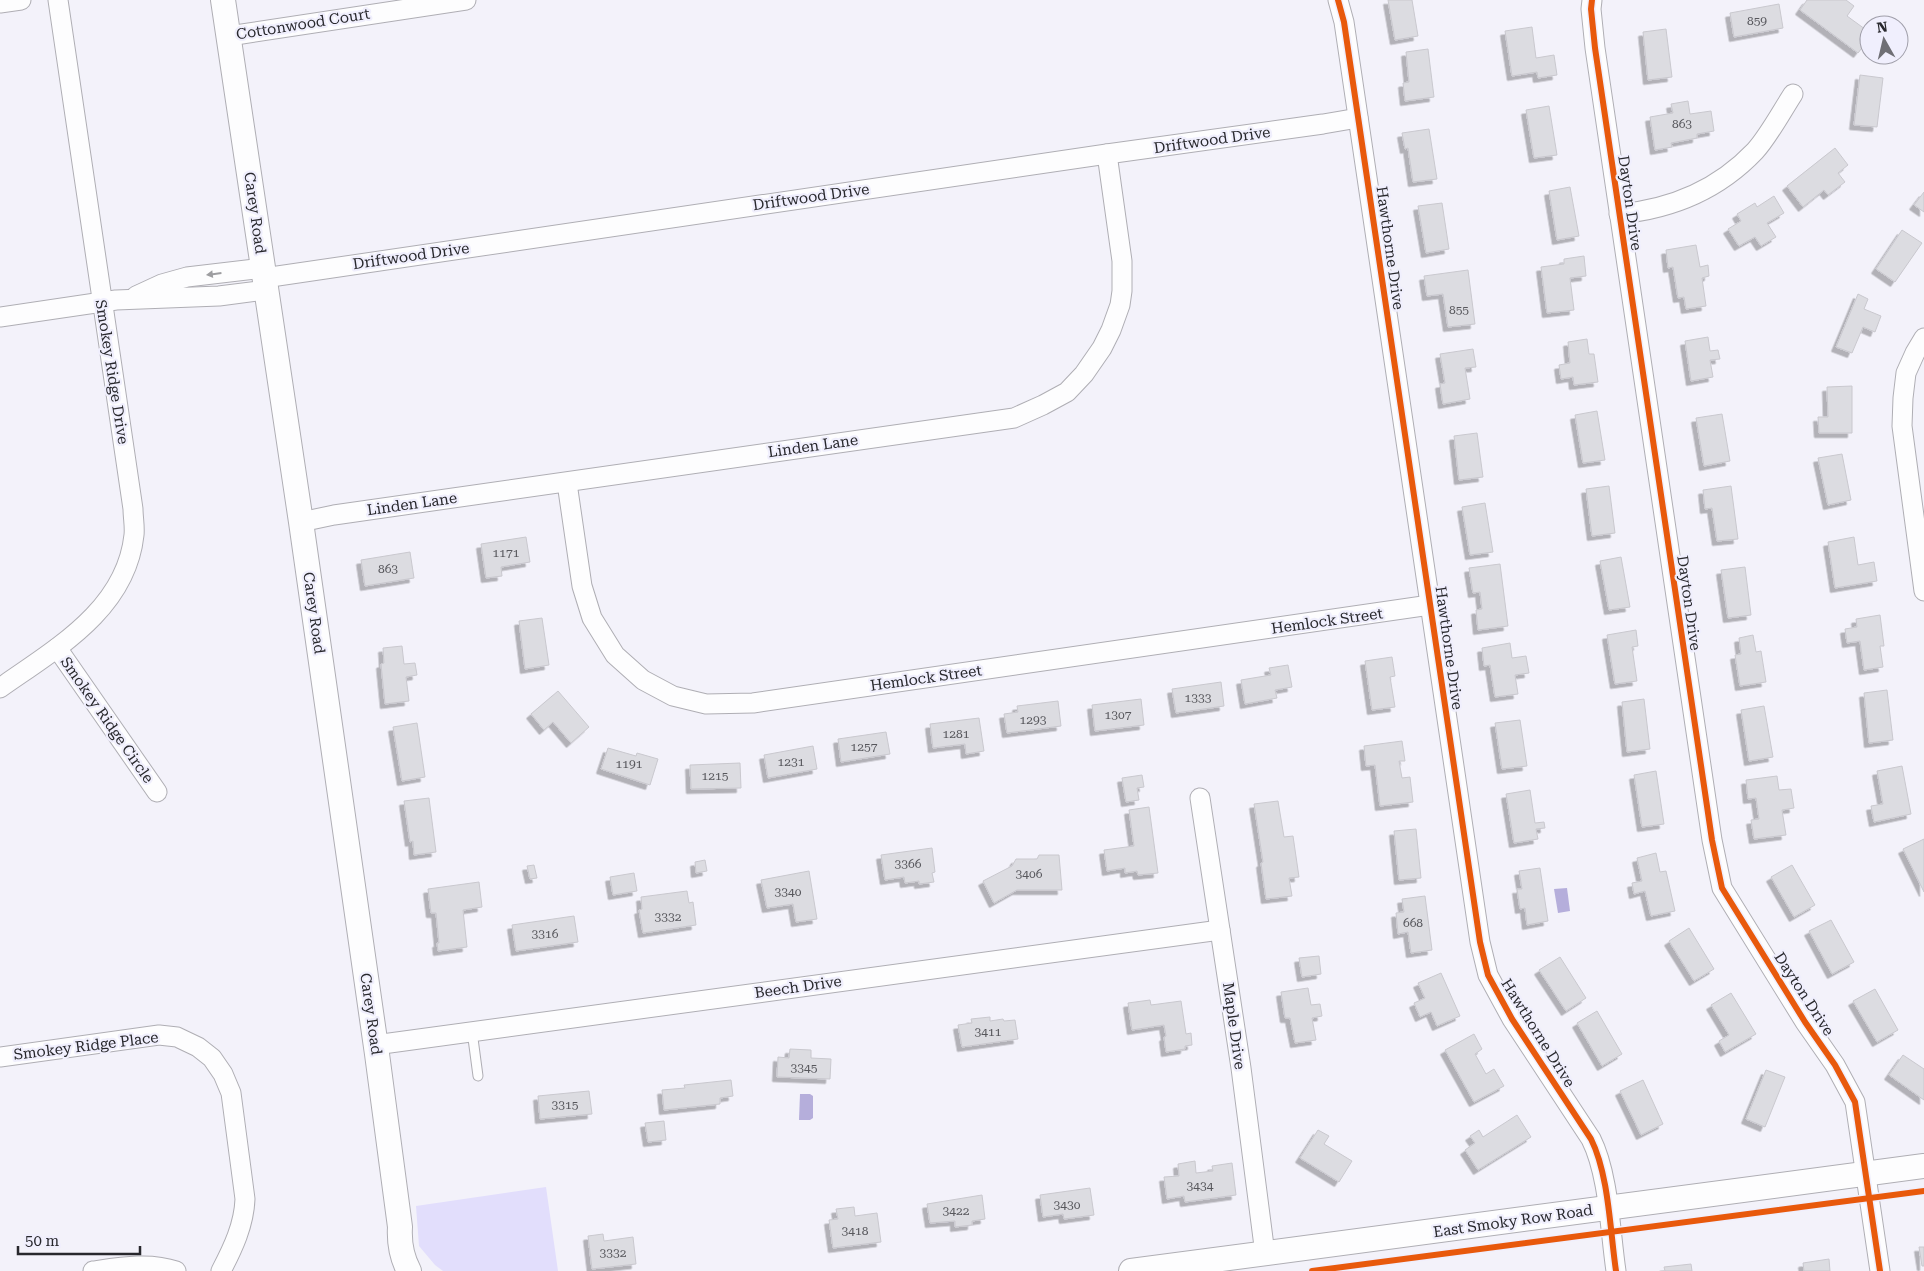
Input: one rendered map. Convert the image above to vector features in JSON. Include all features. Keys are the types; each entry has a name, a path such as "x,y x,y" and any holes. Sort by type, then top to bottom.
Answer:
{"street":[{"path":"0,3 21,0"},
{"name":"Smokey Ridge Drive","path":"0,688 57,648 90,621 115,590 124,573 134,535 133,509 58,0"},
{"name":"Carey Road","path":"223,0 301,522 376,1045 400,1227 399,1241 401,1254 408,1271"},
{"name":"Cottonwood Court","path":"229,36 466,0"},
{"name":"Hawthorne Drive","path":"1338,0 1344,22 1476,916 1488,975 1517,1027 1598,1152 1608,1208 1616,1271"},
{"name":"Dayton Drive","path":"1592,0 1595,48 1619,214 1712,840 1722,888 1805,1022 1835,1065 1855,1102 1880,1271"},
{"path":"1619,214 1640,212 1685,200 1715,184 1756,150 1793,94"},
{"name":"Driftwood Drive","path":"102,302 128,300 162,284 187,277 264,279 1358,118"},
{"name":"Linden Lane","path":"301,522 1014,418 1043,405 1067,392 1084,374 1112,330 1120,305 1122,261 1107,154"},
{"path":"0,317 102,302"},
{"path":"1924,338 1906,373 1902,426 1924,591"},
{"name":"Hemlock Street","path":"567,483 582,586 592,618 615,655 643,680 673,696 706,704 753,703 1430,605"},
{"name":"Smokey Ridge Circle","path":"57,648 157,792"},
{"name":"Maple Drive","path":"1200,798 1241,1068 1265,1254"},
{"name":"Beech Drive","path":"376,1045 1220,930"},
{"name":"Smokey Ridge Place","path":"0,1057 158,1035 177,1037 198,1047 212,1058 223,1074 231,1092 245,1199 245,1212 240,1231 221,1271"},
{"name":"East Smoky Row Road","path":"1131,1271 1924,1166"},
{"name":"Carey Road","path":"400,1227 417,1260 426,1271"},
{"path":"94,1271 125,1266 149,1266 176,1271"}],"lane":[{"path":"472,1031 478,1076"}],"shaded area":[{"path":"1567,888 1570,911 1558,913 1554,889"},
{"path":"800,1094 810,1094 813,1096 813,1118 810,1120 799,1120"},
{"path":"546,1187 558,1271 443,1271 435,1265 419,1246 416,1206"}],"building":[{"path":"1388,0 1412,0 1418,36 1395,40"},
{"path":"1807,0 1846,0 1854,6 1847,16 1859,25 1859,52 1858,53 1800,10"},
{"path":"1779,4 1783,28 1734,37 1730,13"},
{"path":"1532,27 1536,58 1554,55 1557,75 1538,78 1537,72 1512,76 1505,31"},
{"path":"1666,29 1672,77 1648,80 1643,32"},
{"path":"1428,49 1434,97 1405,101 1403,83 1409,82 1406,52"},
{"path":"1860,75 1883,78 1877,127 1854,125"},
{"path":"1688,101 1690,114 1711,111 1714,131 1697,134 1697,138 1671,143 1672,147 1655,150 1650,117 1673,113 1671,104"},
{"path":"1549,106 1557,155 1534,158 1526,110"},
{"path":"1429,129 1437,179 1413,182 1408,148 1405,149 1402,133"},
{"path":"1835,148 1848,165 1838,173 1845,182 1828,195 1824,190 1803,207 1787,186"},
{"path":"1570,187 1579,236 1557,240 1549,191"},
{"path":"1924,192 1924,212 1914,205"},
{"path":"1774,196 1784,213 1767,223 1776,237 1761,246 1755,237 1739,246 1728,229 1741,221 1737,214 1755,203 1757,207"},
{"path":"1442,203 1449,249 1426,253 1418,206"},
{"path":"1902,230 1922,243 1895,282 1876,269"},
{"path":"1696,245 1700,267 1708,265 1709,276 1702,278 1706,306 1686,309 1684,297 1678,298 1673,267 1668,268 1666,250"},
{"path":"1584,256 1586,276 1570,278 1574,310 1547,313 1541,267 1564,264 1564,259"},
{"path":"1468,270 1475,324 1448,327 1443,294 1427,296 1424,276"},
{"path":"1858,294 1868,299 1864,309 1881,316 1875,332 1863,327 1852,353 1836,347"},
{"path":"1708,337 1710,351 1718,350 1720,359 1710,360 1713,377 1691,381 1685,341"},
{"path":"1587,339 1589,354 1594,354 1598,382 1574,385 1573,377 1561,379 1559,365 1570,363 1568,342"},
{"path":"1473,349 1476,367 1465,368 1470,399 1443,404 1440,384 1445,383 1440,354"},
{"path":"1852,386 1852,433 1819,433 1818,417 1828,417 1827,387"},
{"path":"1597,411 1605,460 1583,463 1575,415"},
{"path":"1722,414 1730,461 1704,466 1696,418"},
{"path":"1477,433 1483,477 1459,480 1454,436"},
{"path":"1842,454 1851,500 1828,505 1818,458"},
{"path":"1609,486 1615,533 1592,536 1586,489"},
{"path":"1731,486 1738,539 1717,541 1712,508 1705,509 1703,490"},
{"path":"1485,503 1493,552 1470,555 1462,507"},
{"path":"526,537 530,562 501,567 502,576 486,578 481,544"},
{"path":"1854,537 1858,565 1874,562 1877,581 1835,588 1828,542"},
{"path":"410,552 414,578 365,586 361,560"},
{"path":"1621,557 1630,607 1609,610 1600,561"},
{"path":"1500,564 1508,626 1478,630 1476,610 1482,609 1480,592 1473,593 1469,568"},
{"path":"1745,567 1751,615 1728,618 1721,570"},
{"path":"1880,615 1884,646 1880,646 1883,667 1864,670 1860,641 1847,643 1845,629 1857,627 1856,619"},
{"path":"542,618 549,665 525,669 519,621"},
{"path":"1636,630 1638,646 1632,647 1637,681 1615,684 1607,635"},
{"path":"1753,635 1756,652 1761,651 1766,682 1740,686 1735,655 1741,654 1739,638"},
{"path":"1510,643 1512,658 1526,656 1529,673 1515,675 1518,694 1495,697 1490,665 1484,666 1482,648"},
{"path":"402,646 404,664 415,663 417,675 406,677 409,701 385,704 381,664 384,663 383,648"},
{"path":"1392,657 1395,676 1390,677 1395,707 1372,710 1365,661"},
{"path":"1288,665 1292,687 1275,690 1277,698 1245,704 1241,680 1271,675 1269,668"},
{"path":"1221,682 1224,706 1176,713 1172,689"},
{"path":"1887,690 1893,740 1869,743 1864,693"},
{"path":"558,691 589,727 571,743 553,722 544,730 531,714"},
{"path":"1141,699 1144,725 1095,731 1092,705"},
{"path":"1644,699 1650,749 1627,752 1622,702"},
{"path":"1058,701 1061,726 1007,733 1004,714 1018,712 1017,706"},
{"path":"1764,706 1773,757 1749,761 1741,710"},
{"path":"979,718 984,751 966,754 965,744 933,748 930,724"},
{"path":"1520,720 1527,766 1502,769 1495,723"},
{"path":"417,723 425,777 402,781 393,727"},
{"path":"886,732 890,754 841,762 838,739"},
{"path":"1402,741 1405,761 1399,761 1402,778 1410,777 1413,802 1380,806 1375,765 1366,766 1364,746"},
{"path":"813,746 817,769 768,778 764,755"},
{"path":"608,748 636,756 637,753 658,759 650,785 601,769"},
{"path":"740,763 741,788 691,789 690,765"},
{"path":"1902,766 1911,814 1874,822 1871,806 1883,804 1877,771"},
{"path":"1656,771 1664,824 1642,827 1634,775"},
{"path":"1142,775 1144,787 1137,788 1139,800 1126,802 1122,778"},
{"path":"1777,776 1779,790 1791,789 1794,808 1782,810 1786,835 1754,839 1751,820 1759,819 1756,798 1748,799 1746,780"},
{"path":"1530,790 1535,823 1544,822 1545,828 1536,829 1538,839 1514,843 1506,794"},
{"path":"429,798 436,852 414,855 413,841 410,842 404,801"},
{"path":"1278,801 1284,837 1293,836 1299,877 1289,878 1292,896 1266,899 1261,863 1263,862 1254,804"},
{"path":"1149,807 1158,873 1138,875 1137,871 1125,873 1125,868 1107,871 1104,850 1134,846 1129,810"},
{"path":"1416,829 1421,878 1399,880 1394,831"},
{"path":"1924,839 1924,892 1903,849"},
{"path":"932,848 935,872 932,873 934,882 919,884 919,881 905,883 904,877 885,880 881,855"},
{"path":"1656,853 1660,872 1666,871 1675,911 1651,916 1645,891 1634,894 1632,883 1642,881 1637,858"},
{"path":"1039,855 1059,855 1062,890 1017,890 994,903 983,881 1012,866 1016,859 1037,859"},
{"path":"705,860 707,871 696,873 695,862"},
{"path":"534,865 537,878 530,879 527,866"},
{"path":"1792,865 1815,905 1794,917 1771,877"},
{"path":"1540,868 1548,921 1527,925 1525,908 1520,909 1517,889 1522,889 1519,871"},
{"path":"809,871 817,919 796,922 793,904 767,908 761,880"},
{"path":"634,873 637,891 613,895 610,877"},
{"path":"479,882 482,907 463,910 467,947 438,951 436,913 431,913 428,889"},
{"path":"687,891 689,903 693,902 696,925 643,933 639,910 642,909 641,897"},
{"path":"1425,896 1432,950 1411,953 1408,932 1398,934 1396,913 1404,912 1402,899"},
{"path":"574,916 578,942 516,951 512,925"},
{"path":"1831,920 1854,962 1832,974 1809,931"},
{"path":"1689,928 1714,969 1694,981 1669,941"},
{"path":"1319,956 1321,974 1302,977 1299,958"},
{"path":"1560,957 1586,998 1566,1011 1539,970"},
{"path":"1441,973 1460,1016 1437,1026 1431,1012 1420,1017 1414,1003 1425,998 1418,983"},
{"path":"1308,988 1311,1005 1320,1004 1322,1016 1312,1018 1316,1040 1295,1043 1290,1018 1285,1018 1281,992"},
{"path":"1875,989 1898,1030 1877,1042 1853,1001"},
{"path":"1731,993 1756,1034 1725,1052 1719,1041 1729,1035 1711,1005"},
{"path":"1150,1000 1151,1005 1181,1001 1186,1034 1191,1033 1192,1045 1185,1046 1185,1049 1166,1052 1164,1025 1132,1030 1128,1003"},
{"path":"1597,1011 1622,1054 1602,1066 1577,1023"},
{"path":"990,1017 990,1021 1015,1020 1018,1039 962,1047 958,1025 972,1023 971,1019"},
{"path":"1474,1034 1482,1049 1475,1054 1486,1074 1494,1069 1504,1086 1474,1102 1445,1050"},
{"path":"790,1049 811,1050 811,1058 831,1059 830,1079 777,1077 778,1057 789,1058"},
{"path":"1903,1055 1924,1069 1924,1100 1889,1075"},
{"path":"1766,1070 1785,1077 1765,1127 1746,1119"},
{"path":"731,1080 733,1096 720,1098 720,1104 664,1110 662,1090 685,1088 684,1085"},
{"path":"1643,1080 1663,1124 1641,1135 1620,1091"},
{"path":"589,1091 592,1114 540,1119 538,1096"},
{"path":"1517,1115 1531,1137 1478,1170 1465,1150 1475,1143 1470,1136 1479,1130 1483,1137"},
{"path":"664,1121 666,1140 648,1142 645,1123"},
{"path":"1318,1130 1329,1136 1324,1144 1352,1161 1339,1182 1300,1158"},
{"path":"1195,1161 1196,1173 1213,1171 1212,1166 1232,1163 1236,1195 1185,1202 1184,1196 1167,1199 1164,1177 1179,1176 1178,1164"},
{"path":"1090,1188 1094,1215 1064,1219 1063,1214 1043,1217 1040,1195"},
{"path":"982,1195 985,1219 972,1221 972,1225 955,1227 955,1221 930,1223 927,1204"},
{"path":"854,1207 855,1216 877,1213 881,1242 833,1248 829,1220 838,1219 836,1209"},
{"path":"603,1234 604,1241 633,1237 636,1264 592,1269 588,1236"},
{"path":"1919,1247 1924,1247 1924,1266 1922,1266"},
{"path":"1829,1259 1830,1271 1804,1271 1803,1263"},
{"path":"1691,1264 1692,1271 1665,1271 1664,1267"}],"cycle path":[{"path":"1338,0 1344,22 1480,942 1488,975 1512,1019 1591,1139 1597,1153 1602,1169 1608,1204 1616,1271"},
{"path":"1592,0 1591,9 1595,48 1712,840 1722,888 1805,1022 1835,1065 1855,1102 1880,1271"},
{"path":"1312,1271 1924,1191"}]}
